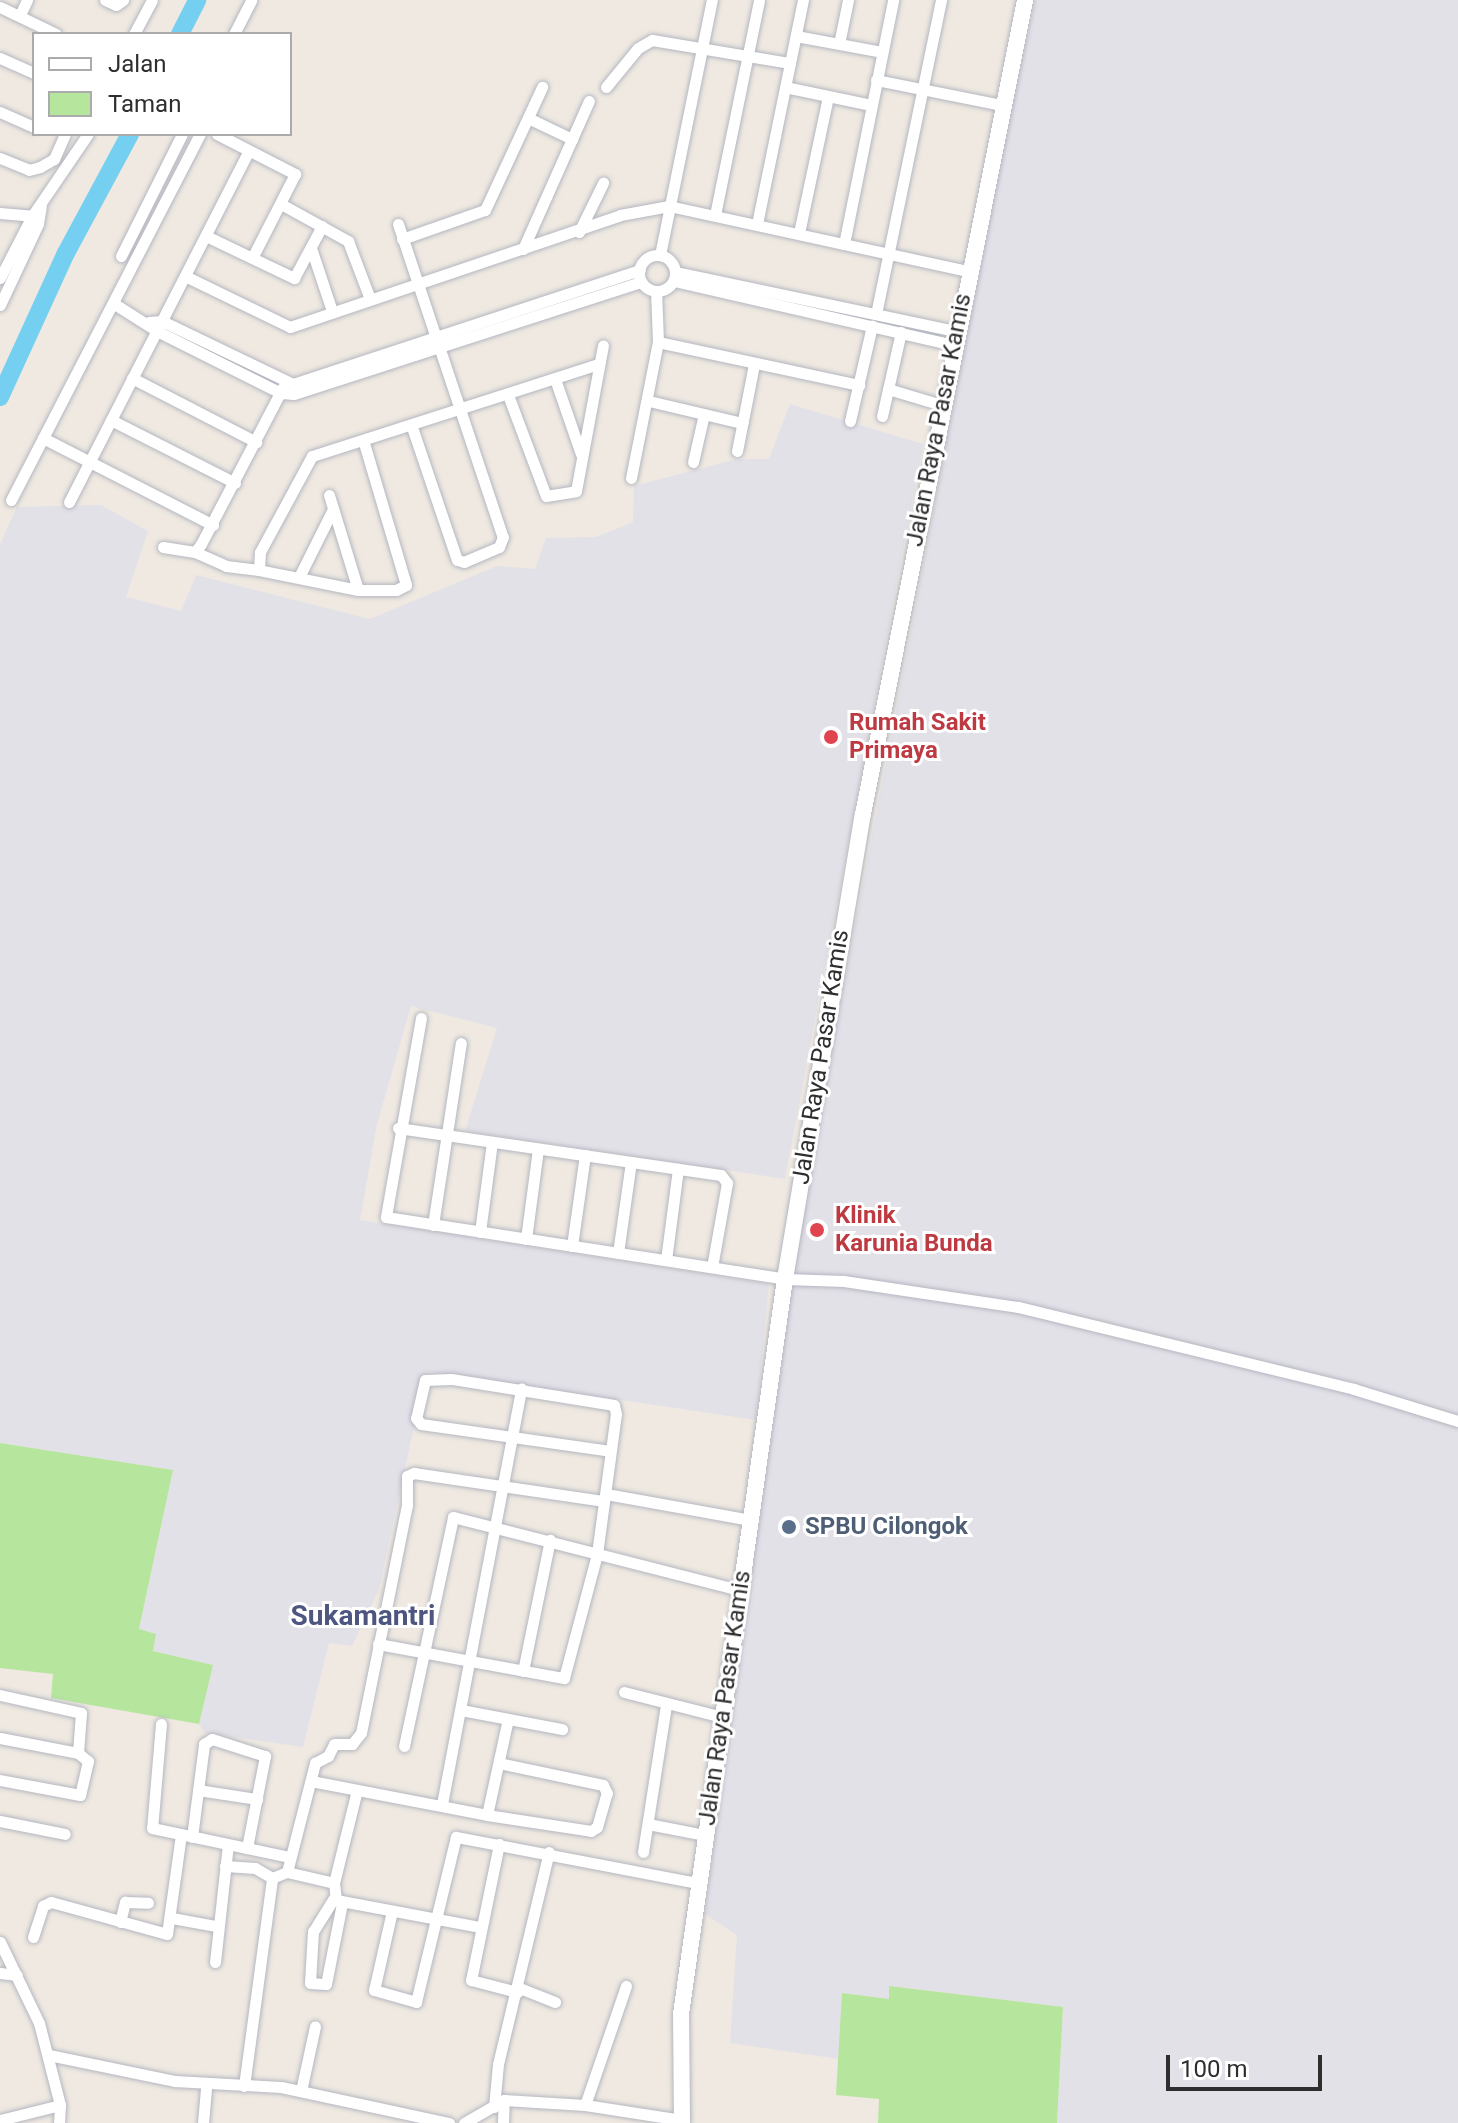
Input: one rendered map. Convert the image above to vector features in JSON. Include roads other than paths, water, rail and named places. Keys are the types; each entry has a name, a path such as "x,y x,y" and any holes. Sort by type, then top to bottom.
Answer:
{"main road":[{"name":"Jalan Raya Pasar Kamis","path":"682,2121 681,2014 704,1835 785,1279 836,959 954,338 1025,0"}],"street":[{"path":"20,15 27,0"},
{"path":"105,0 121,2"},
{"path":"135,32 152,0"},
{"path":"235,32 251,0"},
{"path":"712,0 660,255 674,276 874,320 896,331 954,338"},
{"path":"715,215 759,0"},
{"path":"757,224 803,0"},
{"path":"839,44 848,0"},
{"path":"844,244 893,0"},
{"path":"850,421 941,0"},
{"path":"0,7 52,32"},
{"path":"796,36 882,52"},
{"path":"606,87 643,43 702,46 790,63"},
{"path":"0,58 32,72"},
{"path":"876,80 1001,105"},
{"path":"402,239 485,210 542,87"},
{"path":"785,87 871,105"},
{"path":"799,233 828,96"},
{"path":"523,249 589,101"},
{"path":"0,112 32,126"},
{"path":"528,118 572,139"},
{"path":"0,278 32,216 87,136"},
{"path":"121,256 181,136"},
{"path":"11,500 199,136"},
{"path":"221,136 293,171 281,204 252,258"},
{"path":"0,158 35,169 51,163 64,137"},
{"path":"69,502 156,325 185,276 249,151"},
{"path":"579,232 603,183"},
{"path":"0,305 38,224 41,203"},
{"path":"281,204 348,241 370,299"},
{"path":"185,276 290,327 579,232 620,215 669,206 968,271"},
{"path":"0,213 32,216"},
{"path":"398,224 503,537 499,547 464,562 457,560 412,427"},
{"path":"206,236 294,278 322,226"},
{"path":"311,248 332,311"},
{"path":"641,276 647,258 660,255"},
{"path":"631,478 649,401 658,342 656,291 641,276"},
{"path":"195,552 213,525 283,388 439,343 641,276"},
{"path":"656,291 674,276"},
{"path":"113,303 283,388"},
{"path":"874,320 894,318 954,338"},
{"path":"882,416 896,331 894,318"},
{"path":"658,342 859,385"},
{"path":"508,395 547,498 577,490 603,345"},
{"path":"259,570 260,552 307,459 364,443 599,364"},
{"path":"737,451 754,364"},
{"path":"132,378 256,442"},
{"path":"555,379 581,456"},
{"path":"888,389 942,405"},
{"path":"649,401 742,423"},
{"path":"693,462 704,414"},
{"path":"111,420 235,483"},
{"path":"43,438 213,525"},
{"path":"163,547 195,552 226,566 300,575 358,590 396,590 406,585 364,443"},
{"path":"329,495 358,590"},
{"path":"300,575 333,509"},
{"path":"421,1018 398,1128 386,1217 785,1279 844,1281 1018,1307 1354,1389 1458,1421"},
{"path":"433,1225 444,1135 461,1043"},
{"path":"398,1128 724,1177 727,1183 712,1267"},
{"path":"480,1232 492,1142"},
{"path":"526,1239 538,1149"},
{"path":"572,1246 585,1155"},
{"path":"618,1253 631,1162"},
{"path":"666,1260 678,1169"},
{"path":"378,1644 469,1662 567,1676 597,1554 605,1497 610,1451 614,1405 521,1388 440,1378 421,1384 416,1418 421,1424 610,1451"},
{"path":"442,1804 498,1529 521,1388"},
{"path":"287,1872 317,1759 328,1756 334,1744 352,1744 361,1733 407,1505 407,1476 605,1497 751,1520"},
{"path":"404,1746 453,1517 740,1590"},
{"path":"523,1671 550,1540"},
{"path":"624,1692 722,1717"},
{"path":"0,1695 81,1713 78,1753"},
{"path":"643,1852 666,1705"},
{"path":"461,1710 562,1729"},
{"path":"487,1815 508,1719"},
{"path":"161,1724 150,1824 155,1831 290,1857"},
{"path":"0,1738 78,1753 88,1761 80,1795 0,1780"},
{"path":"33,1937 46,1903 167,1934 198,1790 204,1744 212,1739 263,1752 247,1848"},
{"path":"311,1781 487,1815 591,1831 597,1827 607,1793 603,1785 499,1763"},
{"path":"198,1790 257,1799"},
{"path":"338,1900 313,1931 310,1983 327,1983 338,1900 334,1883 357,1790"},
{"path":"0,1821 65,1834"},
{"path":"648,1824 704,1835"},
{"path":"392,1911 374,1990 413,2001 419,1997 452,1840 549,1852 698,1883"},
{"path":"499,1844 471,1982 518,1987 555,2002"},
{"path":"215,1962 216,1926 228,1845"},
{"path":"503,2123 498,2064 549,1852"},
{"path":"225,1866 255,1868 272,1878"},
{"path":"272,1878 287,1872 334,1883"},
{"path":"244,2086 272,1878"},
{"path":"338,1900 480,1927"},
{"path":"120,1922 125,1902 148,1903"},
{"path":"172,1918 216,1926"},
{"path":"0,1942 17,1975 49,2055 60,2105 59,2123"},
{"path":"0,1973 17,1975"},
{"path":"585,2105 626,1986"},
{"path":"301,2091 315,2026"},
{"path":"49,2055 206,2085 301,2091 449,2123"},
{"path":"203,2123 206,2085"},
{"path":"464,2123 499,2104 585,2105 682,2121"},
{"path":"0,2120 60,2105"}],"waterway":[{"path":"181,32 197,0"},
{"path":"0,397 66,253 129,136"}],"place":[{"name":"Rumah Sakit Primaya","path":"831,737"},
{"name":"Klinik Karunia Bunda","path":"817,1230"},
{"name":"SPBU Cilongok","path":"789,1527"}],"district":[{"name":"Sukamantri","path":"363,1616"}]}
